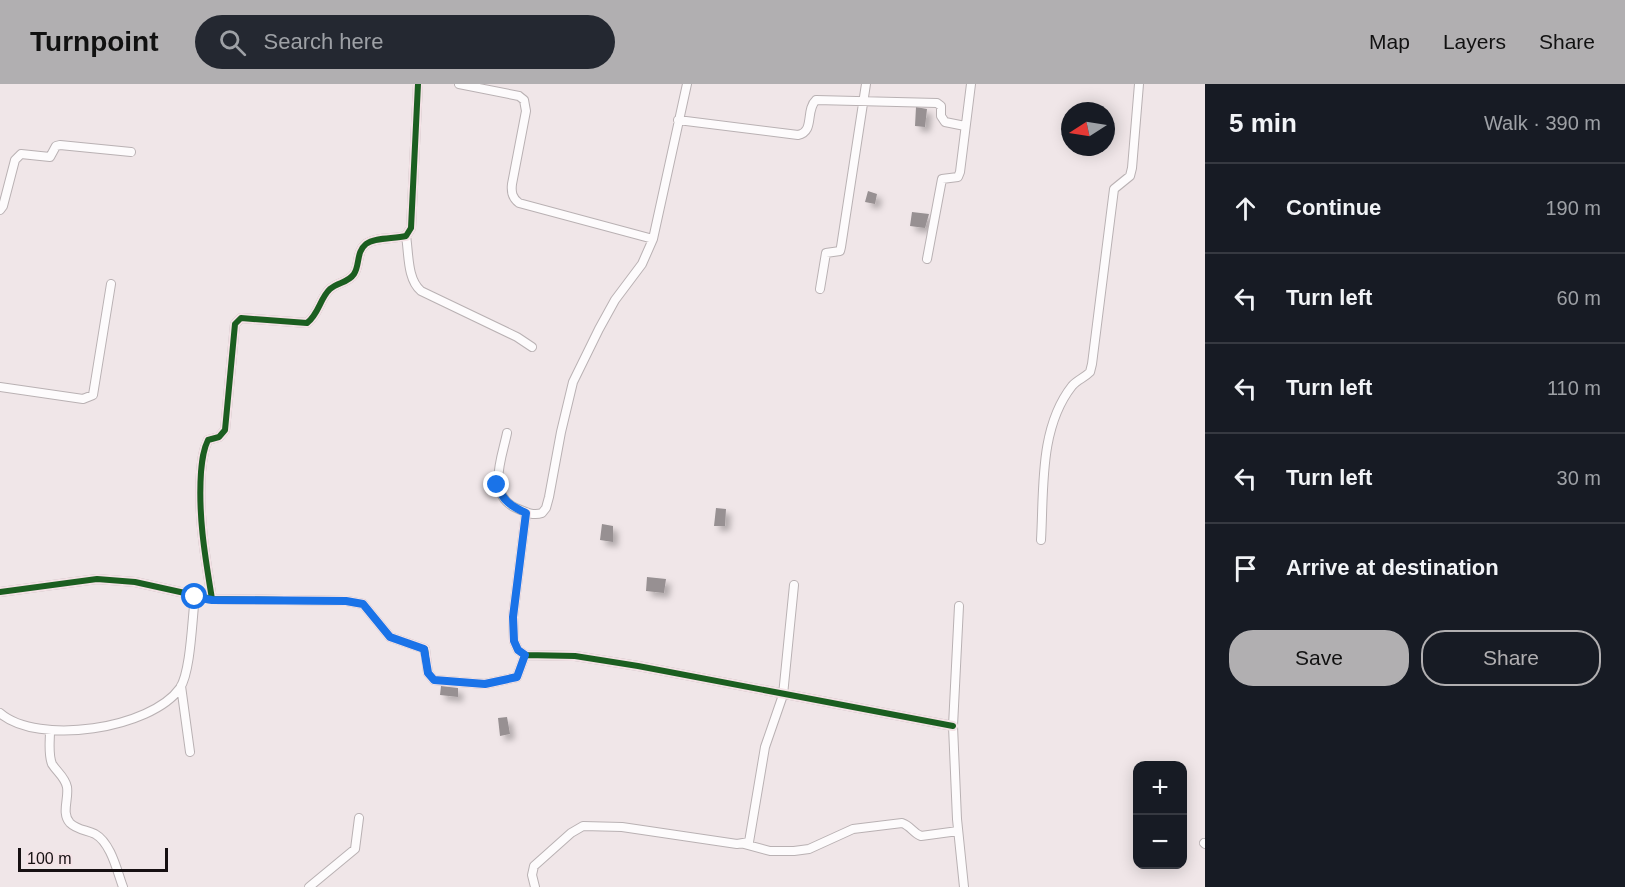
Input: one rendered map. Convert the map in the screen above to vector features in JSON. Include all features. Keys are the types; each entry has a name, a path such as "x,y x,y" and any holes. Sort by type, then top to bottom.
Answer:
{"street":[{"path":"212,600 201,529 202,465 208,440 219,437 225,430 235,324 241,318 251,317 307,323 315,317 330,289 348,280 355,273 364,245 371,241 406,236 411,228 418,84"},
{"path":"459,84 519,96 524,100 526,111 511,193 515,200 653,239"},
{"path":"507,433 497,485 502,497 509,505 526,513 542,513 546,508 573,382 615,300 642,264 653,239 687,84"},
{"path":"820,289 826,252 840,251 841,247 867,84"},
{"path":"927,260 940,183 945,178 958,177 971,84"},
{"path":"1041,540 1050,430 1070,388 1077,380 1090,372 1114,189 1126,180 1132,168 1139,84"},
{"path":"678,120 798,135 807,131 812,104 816,100 863,100 937,103 941,106 941,116 945,122 965,126"},
{"path":"0,210 15,160 21,154 46,158 53,154 56,146 60,145 131,152"},
{"path":"406,236 412,278 416,287 532,347"},
{"path":"0,387 83,399 93,395 111,284"},
{"path":"526,513 513,630 518,650 525,655 585,658 952,726"},
{"path":"0,592 97,579 135,582 212,600 346,601 363,604 390,637 424,649 428,673 434,680 485,684 517,677 525,655"},
{"path":"744,844 751,838 765,747 783,695 794,585"},
{"path":"0,713 25,726 50,731 121,723 152,709 173,695 181,686 187,667 195,597"},
{"path":"959,606 952,726 958,831 964,887"},
{"path":"181,686 190,752"},
{"path":"50,731 51,762 67,785 65,811 69,822 77,828 97,835 103,842 109,850 123,887"},
{"path":"309,887 355,849 359,818"},
{"path":"535,887 532,875 534,866 571,833 583,826 622,827 744,844 770,852 809,849 853,829 902,823 909,825 916,834 921,836 958,831"}],"building":[{"path":"916,107 927,109 925,127 915,126"},
{"path":"868,191 877,194 875,204 865,202"},
{"path":"912,212 929,214 925,228 910,226"},
{"path":"716,508 726,509 725,526 714,526"},
{"path":"602,524 613,526 613,542 600,540"},
{"path":"647,577 666,579 664,593 646,591"},
{"path":"441,686 458,688 458,697 440,695"},
{"path":"507,717 510,734 500,736 498,718"}],"cycle path":[{"path":"212,599 201,520 201,472 208,440 219,437 225,430 235,324 241,318 307,323 330,289 354,274 361,251 366,244 379,239 406,236 411,228 418,84"},
{"path":"526,513 513,617 514,641 518,650 525,655 575,656 638,666 953,726"},
{"path":"0,592 97,579 135,582 212,599 347,601 363,604 390,637 425,649 428,673 434,680 485,684 517,677 525,655"}],"route":[{"path":"195,597 212,600 346,601 363,604 390,637 424,649 428,673 434,680 485,684 517,677 525,655 518,650 514,641 513,617 526,513 509,505 502,497 497,485"}]}
